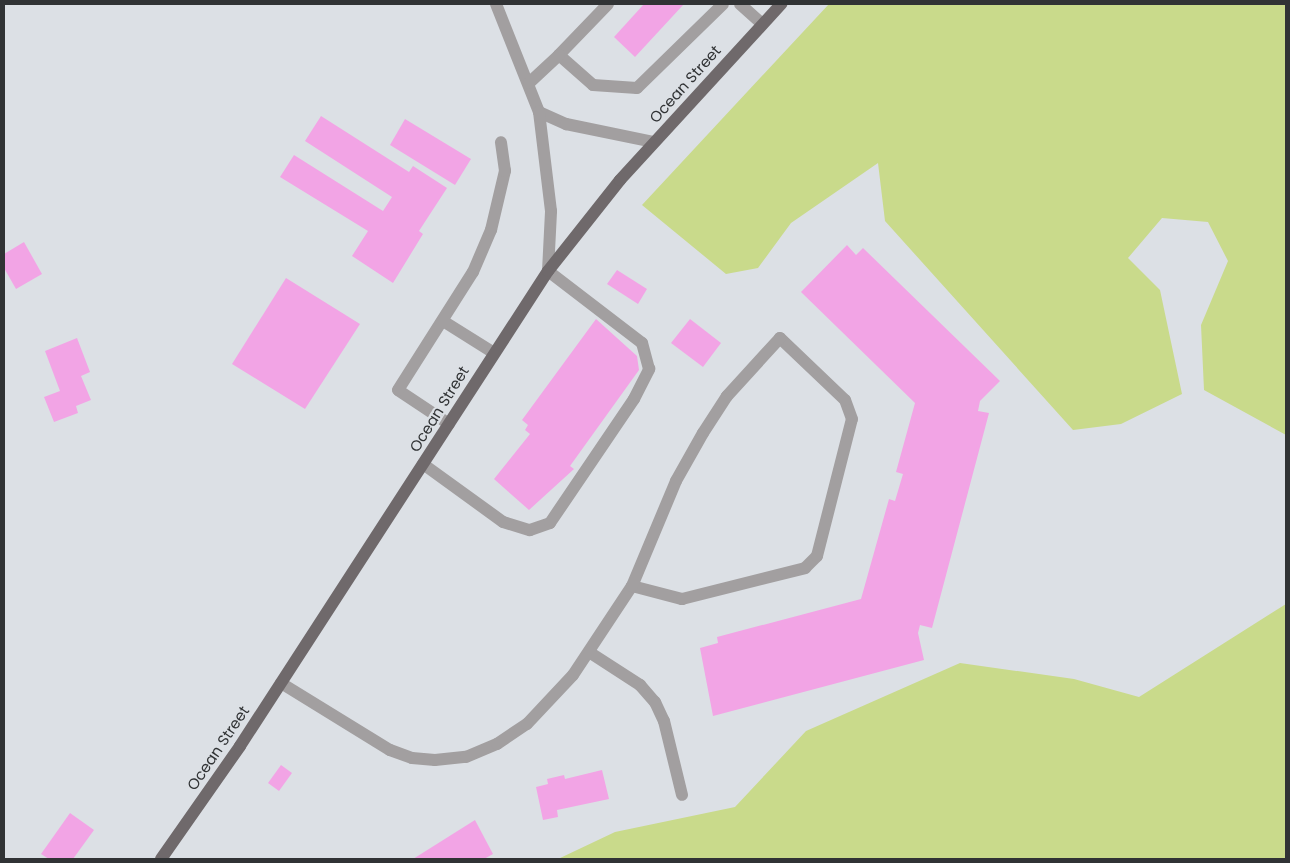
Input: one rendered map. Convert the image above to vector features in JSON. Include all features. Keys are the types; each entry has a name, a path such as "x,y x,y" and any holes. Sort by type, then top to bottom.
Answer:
{"main road":[{"name":"Ocean Street","path":"161,859 281,683 548,271 654,142 782,4"}],"street":[{"path":"424,464 503,522 530,530 550,523 563,507 630,407 649,369 642,343 548,271 551,211 540,112 496,4"},
{"path":"529,83 608,4"},
{"path":"559,55 593,85 636,88 723,4"},
{"path":"740,4 762,24"},
{"path":"540,112 566,124 654,142"},
{"path":"449,424 398,390 473,272 490,230 504,170 501,142"},
{"path":"443,321 494,353"},
{"path":"281,683 390,750 412,758 435,760 466,756 497,744 527,724 573,675 632,586 676,481 703,433 727,396 780,338 845,400 852,419 817,556 805,568 701,597 682,599 632,586"},
{"path":"589,652 640,684 655,702 664,721 682,795"}],"green space":[{"path":"829,4 1286,4 1286,435 1204,390 1201,325 1228,261 1208,222 1162,218 1128,258 1160,290 1182,394 1121,424 1073,430 885,221 878,163 791,223 758,268 726,274 642,205"},
{"path":"1286,604 1286,859 558,859 615,832 735,807 806,731 960,663 1074,679 1139,697"}],"building":[{"path":"644,4 684,4 635,57 614,37"},
{"path":"321,116 409,172 413,166 447,188 419,231 423,234 393,283 352,256 368,231 280,177 294,155 383,211 392,197 305,141"},
{"path":"405,119 471,159 455,185 390,145"},
{"path":"24,242 42,274 16,289 4,268 4,254"},
{"path":"847,245 856,255 863,248 1000,381 980,401 978,411 989,413 932,628 920,625 918,633 924,660 713,716 700,648 718,643 717,637 861,599 889,499 895,501 903,474 896,472 915,403 801,292"},
{"path":"617,270 647,289 638,304 607,284"},
{"path":"286,278 360,324 305,409 232,364"},
{"path":"596,319 637,356 639,370 570,466 574,469 529,510 494,479 530,434 525,430 528,425 522,420"},
{"path":"690,319 721,343 703,367 671,343"},
{"path":"77,338 90,372 81,376 91,400 76,406 78,413 54,422 44,397 60,391 45,351"},
{"path":"281,765 292,773 279,791 268,783"},
{"path":"602,770 609,799 557,810 558,817 543,820 536,787 548,784 547,779 564,775 565,779"},
{"path":"70,813 94,830 73,859 49,859 41,854"},
{"path":"475,820 493,854 484,859 413,859"}]}
